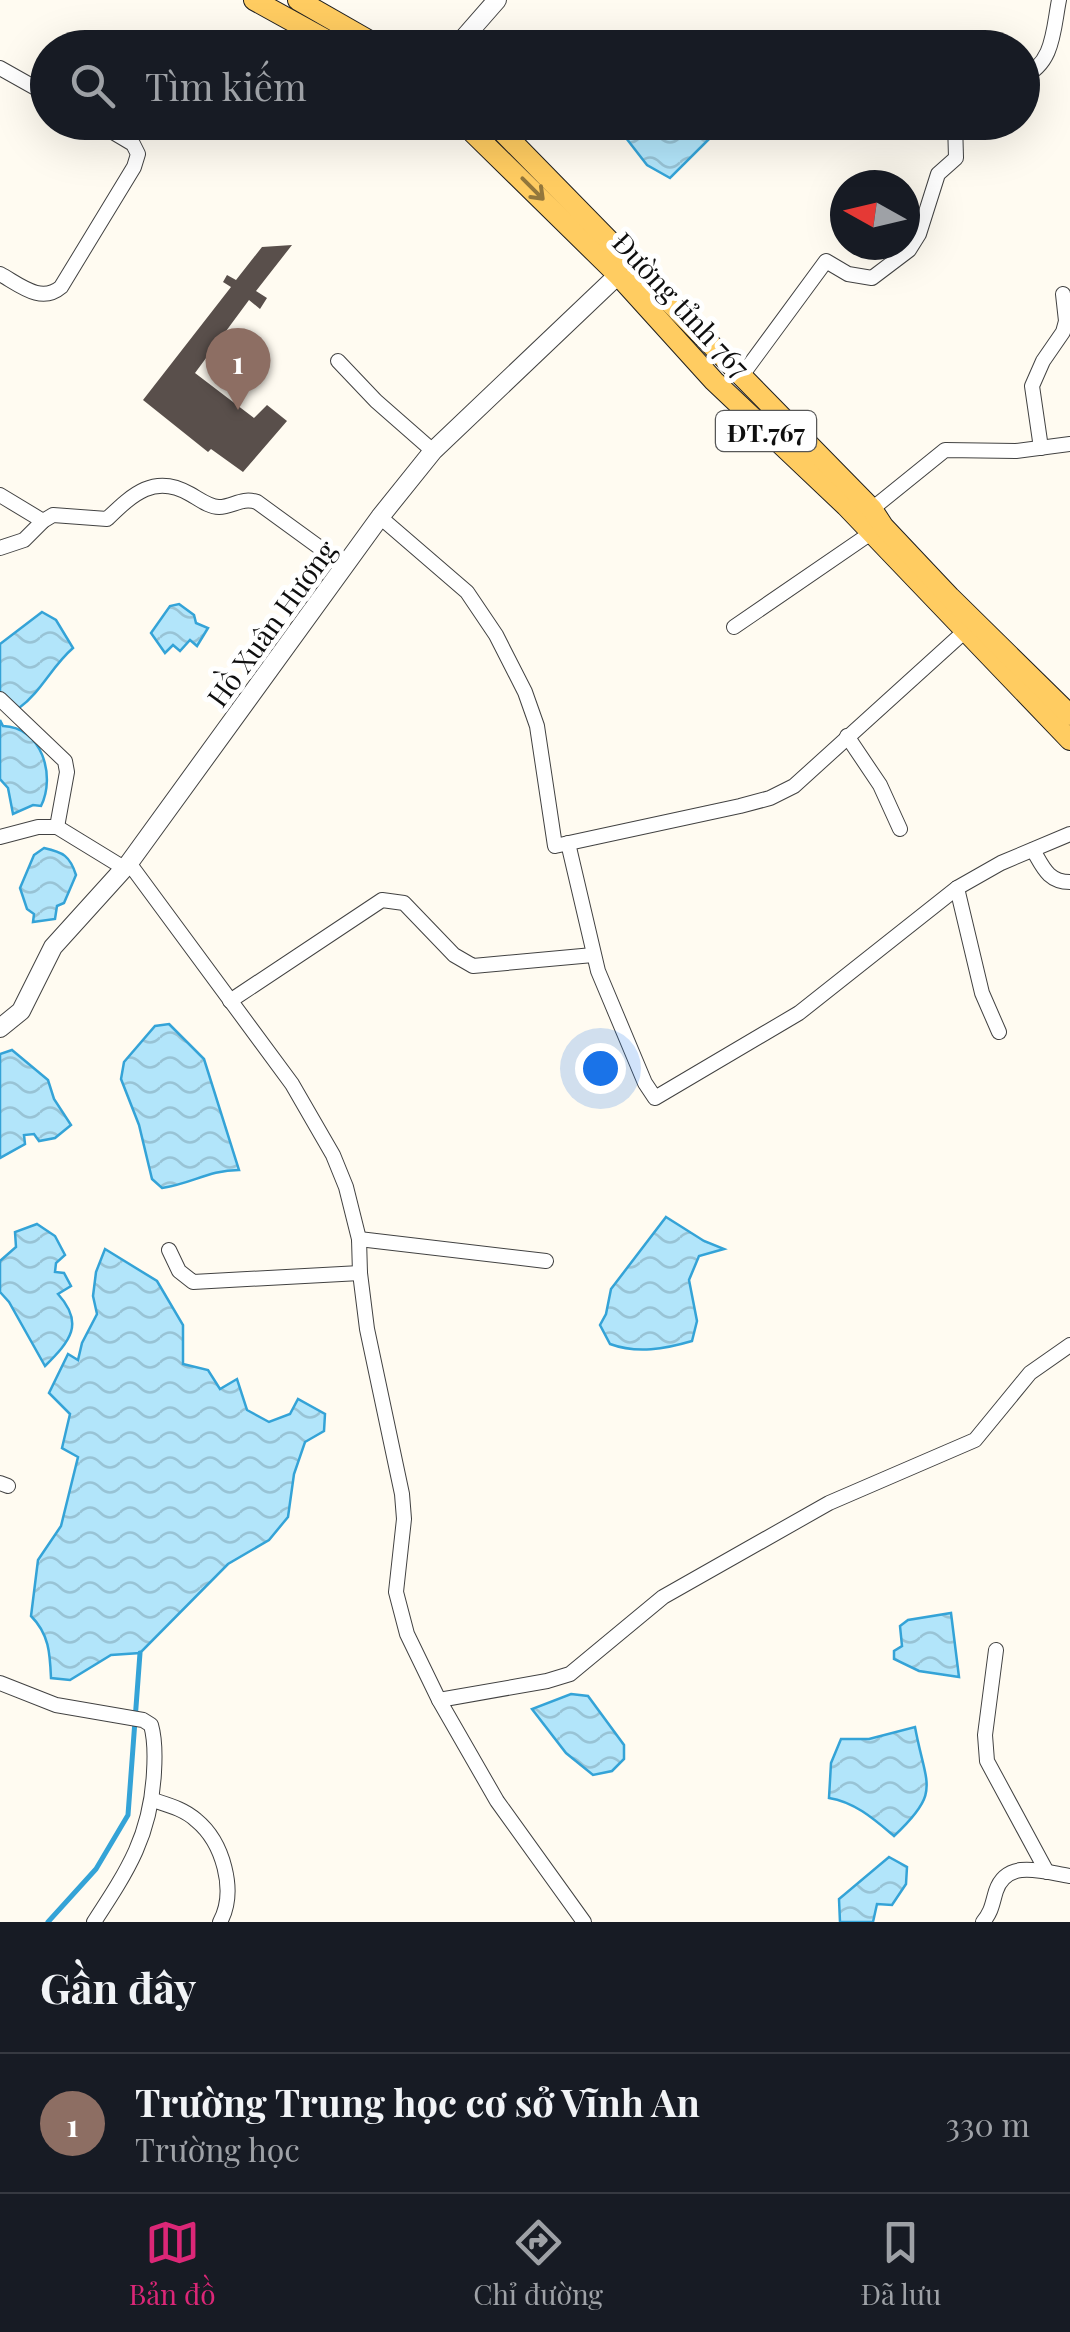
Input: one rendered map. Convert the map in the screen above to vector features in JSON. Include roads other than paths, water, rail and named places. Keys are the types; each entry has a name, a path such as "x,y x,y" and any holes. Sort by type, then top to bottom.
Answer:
{"main road":[{"path":"254,0 288,4 344,30"},
{"path":"288,4 319,30"},
{"name":"Đường tỉnh 767","path":"482,140 740,378 838,487 871,533 1070,740"},
{"name":"Đường tỉnh 767","path":"509,140 624,269 714,381 838,487 872,509 883,526 950,597 1070,715"}],"street":[{"path":"471,30 497,0"},
{"path":"1040,66 1047,58 1059,0"},
{"path":"1,69 30,85"},
{"path":"0,274 40,296 51,295 61,287 134,166 138,154 127,140"},
{"path":"740,378 826,260 848,274 872,278 909,250 919,234 938,174 956,158 955,140"},
{"name":"Hồ Xuân Hương","path":"0,1028 21,1011 53,947 127,866 380,516 433,452 624,269"},
{"path":"1041,448 1032,386 1063,332 1064,294"},
{"path":"338,360 376,401 433,452"},
{"path":"872,509 945,450 1016,451 1070,444"},
{"path":"0,548 24,540 42,520 53,515 107,519 129,496 163,484 213,507 247,499 257,502 345,566"},
{"path":"0,495 42,520"},
{"path":"380,516 467,592 486,618 526,692 537,726 555,846 770,798 794,786 964,632"},
{"path":"734,627 871,533"},
{"path":"0,698 66,761 57,827"},
{"path":"848,736 880,785 900,828"},
{"path":"0,837 57,827 127,866 292,1084 333,1155 346,1186 359,1239 367,1329 402,1494 404,1519 396,1592 407,1634 439,1700 497,1801 584,1922"},
{"path":"568,843 593,955 650,1095 661,1098 799,1013 957,888 1070,834"},
{"path":"1032,850 1055,881 1070,882"},
{"path":"957,888 982,994 1000,1032"},
{"path":"230,1002 382,900 404,903 454,955 473,966 593,955"},
{"path":"359,1239 546,1261"},
{"path":"169,1250 179,1271 193,1282 360,1273"},
{"path":"439,1700 570,1674 663,1596 829,1503 974,1440 1030,1373 1070,1345"},
{"path":"996,1650 985,1735 988,1760 1047,1872"},
{"path":"0,1683 56,1705 143,1720 151,1725 152,1800 145,1833 133,1862 94,1922"},
{"path":"152,1800 193,1816 213,1842 227,1879 227,1908 220,1922"},
{"path":"983,1922 992,1912 996,1888 1007,1874 1022,1869 1070,1876"}],"water":[{"path":"628,140 708,140 670,178 647,165"},
{"path":"179,604 194,615 196,623 208,628 197,646 190,640 180,651 173,645 165,653 151,633 170,606"},
{"path":"42,612 56,620 73,648 19,708 0,692 0,644"},
{"path":"0,720 3,726 28,735 42,755 47,781 41,806 33,805 13,814 8,788 0,779"},
{"path":"44,848 65,856 76,875 64,903 57,906 55,919 33,922 34,914 27,909 20,888 34,855"},
{"path":"169,1024 204,1059 239,1170 162,1188 152,1179 139,1125 121,1079 124,1062 155,1026"},
{"path":"12,1050 48,1080 54,1099 71,1125 55,1138 39,1141 34,1134 24,1135 25,1144 0,1158 0,1054"},
{"path":"666,1217 724,1249 699,1256 689,1280 697,1321 692,1341 651,1349 610,1344 600,1325 611,1289"},
{"path":"37,1224 55,1236 65,1255 56,1263 55,1272 64,1273 71,1286 58,1294 71,1314 71,1332 45,1366 0,1292 0,1261 16,1247 15,1232"},
{"path":"105,1249 157,1281 183,1325 183,1364 208,1370 220,1389 237,1379 247,1410 269,1422 290,1414 298,1399 325,1414 324,1431 305,1442 294,1474 288,1517 269,1540 228,1564 140,1653 111,1655 70,1680 51,1678 47,1644 31,1616 38,1560 61,1526 78,1457 62,1448 70,1414 49,1393 68,1354 78,1360 97,1314 93,1296 96,1272"},
{"path":"951,1613 959,1677 919,1671 894,1659 894,1651 902,1646 900,1626 908,1620"},
{"path":"571,1694 588,1696 624,1745 624,1759 612,1771 593,1775 566,1753 532,1709"},
{"path":"915,1727 926,1776 925,1798 894,1836 856,1808 829,1798 831,1763 841,1739 869,1739"},
{"path":"889,1857 907,1867 906,1884 892,1905 877,1904 873,1922 840,1922 839,1899"}],"waterway":[{"path":"48,1922 96,1869 128,1815 140,1653"}],"place":[{"name":"Trường Trung học cơ sở Vĩnh An","path":"238,410"}]}
